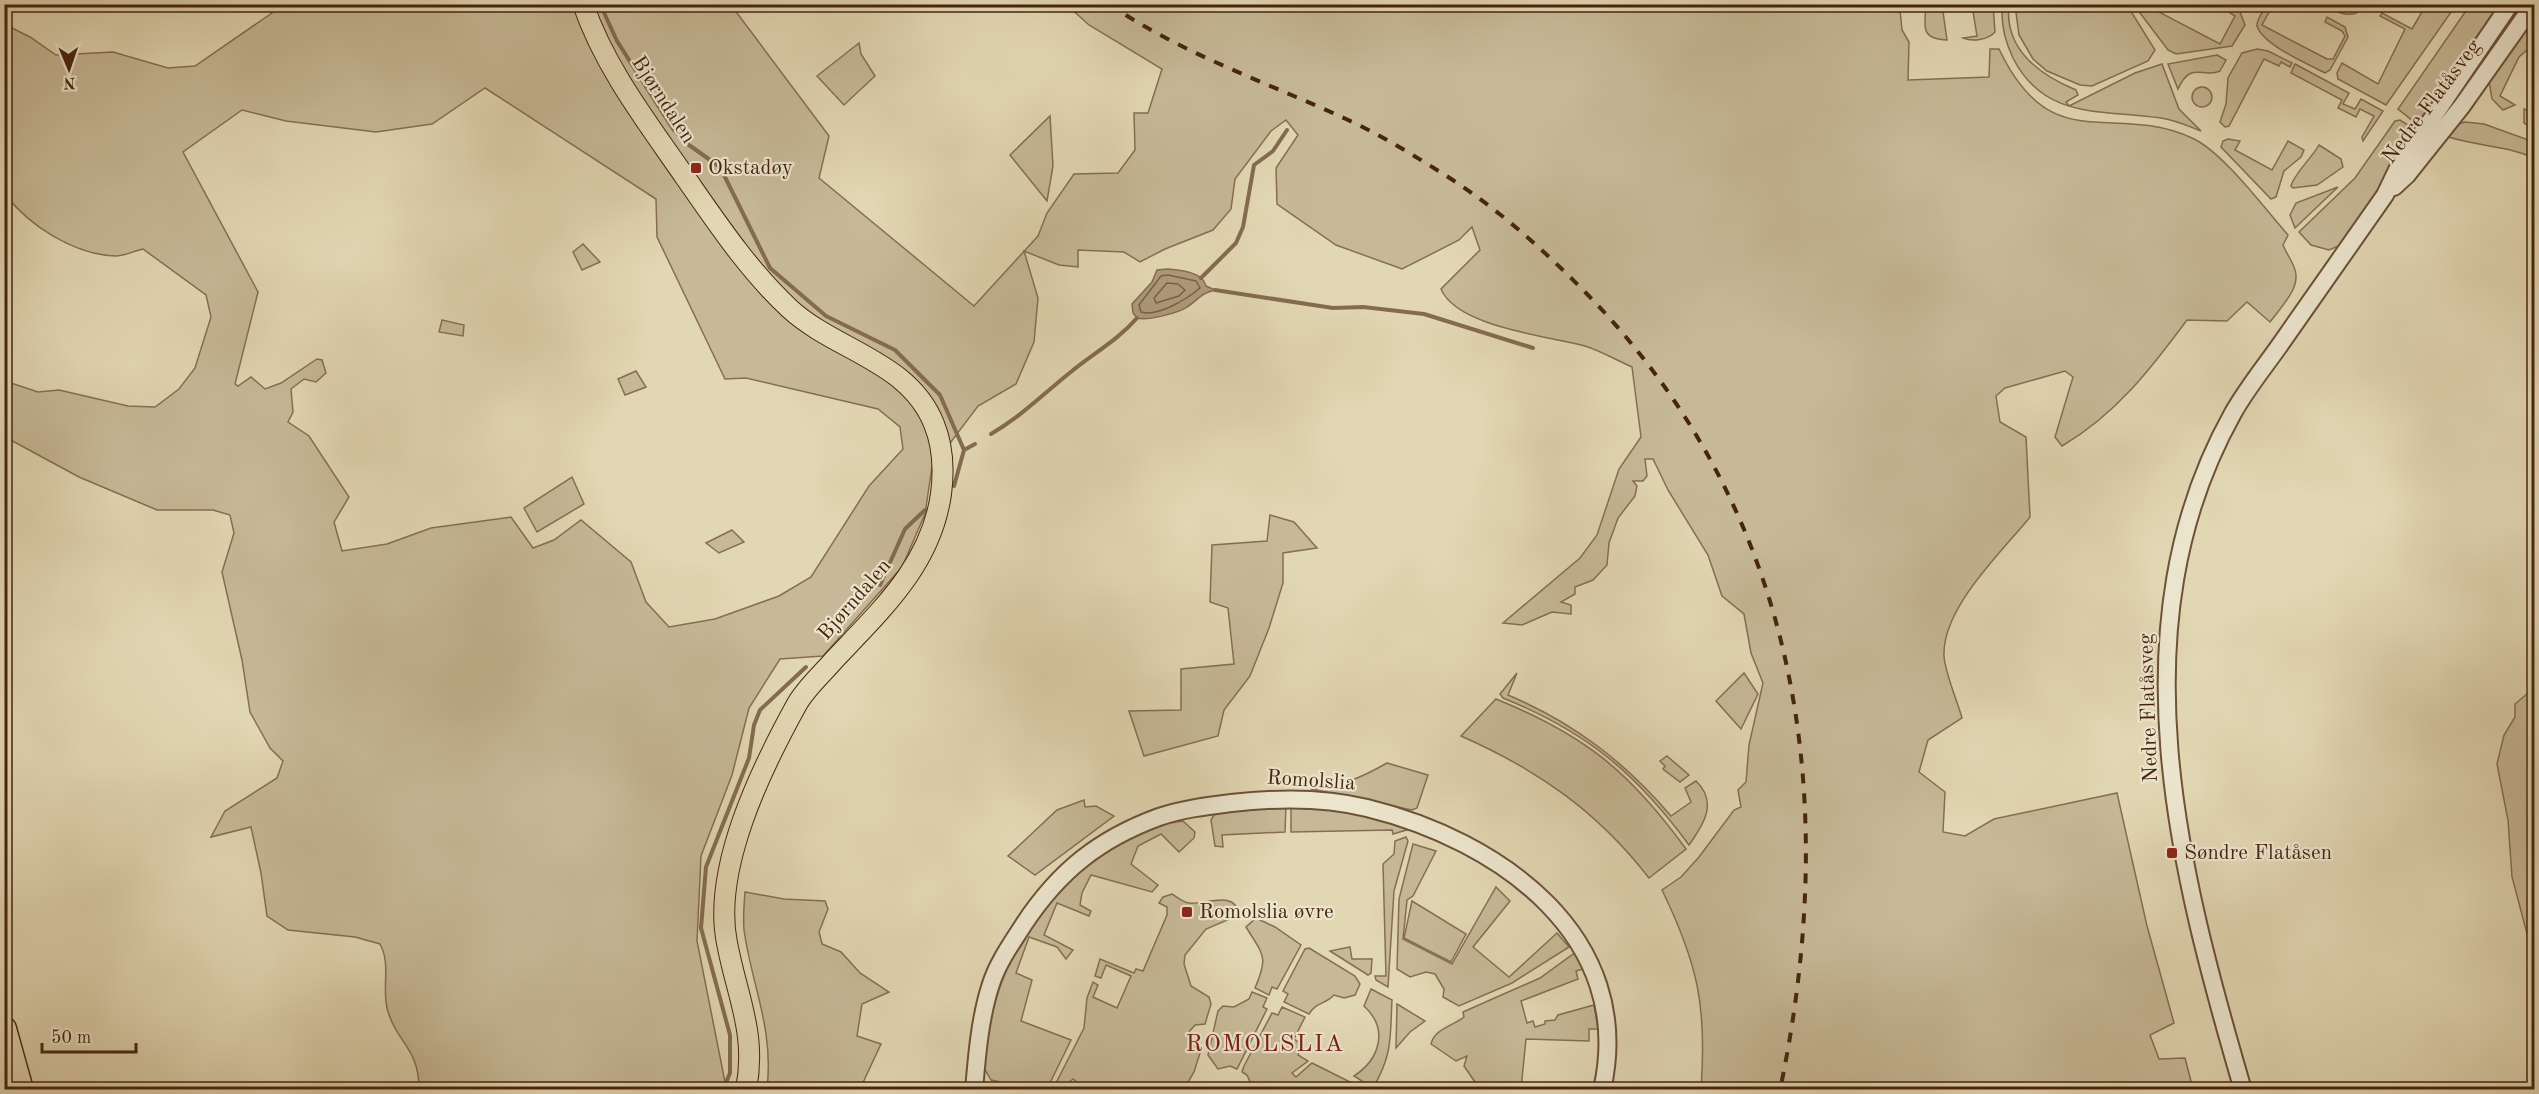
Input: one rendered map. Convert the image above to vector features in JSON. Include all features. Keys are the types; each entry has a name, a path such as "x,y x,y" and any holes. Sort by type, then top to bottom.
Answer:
{"highway":[{"path":"4,1029 21,1089"}],"main road":[{"name":"Bjørndalen","path":"583,4 594,35 633,103 729,239 787,306 804,321 895,373 913,389 935,426 941,447 943,466 938,509 932,533 918,563 896,594 799,700 767,765 731,863 723,908 727,942 748,1026 751,1063 746,1089"}],"street":[{"name":"Nedre Flatåsveg","path":"2444,115 2510,4"},
{"name":"Nedre Flatåsveg","path":"2243,1089 2194,910 2180,844 2175,798 2166,639 2173,583 2189,516 2233,412 2385,195 2407,175 2419,148 2534,4"},
{"name":"Romolslia","path":"974,1089 992,983 1008,950 1045,892 1071,866 1093,851 1160,817 1201,806 1271,799 1364,807 1417,822 1467,844 1491,859 1546,902 1578,939 1597,977 1605,1011 1607,1042 1602,1089"}],"shaded area":[{"path":"2365,4 2361,10 2351,14 2340,13 2323,5"},
{"path":"264,5 731,5 829,136 819,178 974,306 1024,251 1038,298 1034,342 1016,384 978,406 932,467 925,514 902,567 823,656 780,659 749,708 732,775 701,856 697,941 725,1082 722,1089 419,1089 415,1064 387,1008 386,968 380,944 355,937 288,930 267,916 251,827 211,837 225,811 277,778 283,761 270,748 250,712 242,660 222,572 234,533 230,515 213,510 157,510 79,477 5,437 5,381 38,392 59,390 128,406 155,407 179,389 195,368 211,317 206,295 143,249 116,256 100,254 69,244 54,237 27,217 5,194 4,24 30,37 56,55 113,52 168,68 195,66 272,13","holes":["485,88 656,199 657,237 725,379 746,378 878,409 900,427 903,449 869,486 811,577 779,596 715,619 669,627 646,602 631,562 581,520 554,540 533,548 511,517 431,528 387,544 342,551 334,522 349,497 309,436 288,422 293,412 291,389 304,379 316,382 326,373 322,360 317,359 281,383 265,389 251,377 238,386 235,384 258,292 183,152 242,110 286,121 376,132 432,124"]},
{"path":"1067,5 1897,5 1900,10 1902,30 1909,42 1908,80 1989,77 1990,49 1999,49 2019,83 2040,105 2062,116 2085,121 2163,128 2192,138 2204,145 2229,168 2288,235 2283,245 2296,274 2296,282 2290,296 2270,322 2247,302 2227,321 2187,320 2131,390 2099,420 2062,446 2055,437 2073,377 2065,371 2005,388 1996,396 2000,422 2026,437 2030,517 1975,582 1953,619 1946,638 1944,656 1962,718 1928,740 1919,772 1945,792 1943,832 1965,836 1994,819 2117,793 2147,926 2174,1023 2150,1035 2159,1059 2185,1058 2193,1089 1701,1089 1702,1034 1697,986 1684,941 1662,890 1681,877 1734,810 1741,807 1738,790 1746,782 1749,745 1763,683 1751,653 1744,614 1722,596 1708,555 1668,490 1653,459 1645,459 1647,476 1643,481 1633,481 1637,486 1635,496 1618,518 1609,543 1607,565 1593,580 1575,587 1575,594 1561,602 1571,605 1571,614 1552,612 1522,625 1503,623 1580,558 1597,535 1619,469 1641,437 1632,367 1585,346 1527,334 1484,321 1465,313 1450,302 1441,289 1480,250 1472,227 1459,240 1402,269 1336,245 1277,204 1276,168 1298,135 1286,120 1271,131 1235,179 1231,209 1213,230 1165,249 1140,262 1124,252 1078,250 1078,267 1059,265 1024,251 1038,236 1047,213 1074,174 1118,173 1135,150 1134,113 1148,113 1162,69 1089,25"},
{"path":"1926,5 1942,5 1947,40 1928,34 1925,25"},
{"path":"1972,5 1993,5 1995,32 1992,35 1980,40 1963,38 1977,36"},
{"path":"2003,5 2009,5 2012,35 2027,58 2050,77 2076,90 2078,95 2066,102 2069,105 2041,93 2026,78 2013,58 2006,39 2002,18"},
{"path":"2015,5 2127,5 2155,50 2148,61 2092,86 2080,85 2047,71 2033,59 2019,35"},
{"path":"2134,5 2157,5 2155,10 2220,44 2235,16 2218,5 2227,5 2240,12 2245,25 2232,46 2176,54 2168,50"},
{"path":"2267,5 2273,5 2262,25 2327,59 2333,59 2345,36 2342,31 2325,22 2327,17 2345,27 2348,37 2330,70 2325,73 2298,59 2277,47 2261,33 2257,24"},
{"path":"2426,5 2456,5 2386,105 2338,79 2337,73 2342,63 2378,84 2405,29 2380,16 2382,13 2412,29"},
{"path":"2470,5 2502,5 2341,245 2329,250 2311,245 2299,232 2355,178 2395,121 2400,120 2416,130 2419,126 2398,109"},
{"path":"2516,5 2528,5 2469,82"},
{"path":"2534,12 2534,44 2519,57 2500,96 2515,105 2503,110 2492,99 2489,81"},
{"path":"859,43 861,54 875,76 844,105 817,76"},
{"path":"2257,49 2268,51 2292,63 2290,67 2281,62 2279,66 2264,59 2229,126 2225,127 2220,122 2226,104 2228,78 2242,53"},
{"path":"2217,55 2226,60 2220,71 2188,75 2178,89 2168,64"},
{"path":"2162,64 2179,109 2201,131 2166,119 2097,112 2069,106 2135,73"},
{"path":"2295,64 2349,93 2343,104 2355,109 2361,99 2383,111 2363,141 2362,137 2374,116 2360,109 2356,117 2338,108 2342,100 2291,73"},
{"path":"2198,87 2206,87 2212,93 2212,101 2206,107 2198,107 2192,101 2192,93"},
{"path":"2524,109 2534,114 2534,129 2524,123"},
{"path":"1050,116 1053,166 1047,201 1010,155"},
{"path":"2465,122 2484,124 2534,142 2534,158 2512,150 2445,136 2458,124"},
{"path":"2228,139 2240,141 2235,150 2272,170 2288,141 2304,150 2301,157 2284,171 2276,197 2271,199 2221,147 2223,141"},
{"path":"2319,145 2341,159 2343,167 2317,185 2293,188 2291,186 2296,176"},
{"path":"2338,187 2295,228 2290,215 2296,203"},
{"path":"583,244 600,262 582,270 573,252"},
{"path":"442,320 464,325 463,336 439,332"},
{"path":"636,371 646,387 625,395 618,379"},
{"path":"572,477 584,504 537,532 524,508"},
{"path":"1270,515 1294,522 1317,548 1283,553 1283,583 1269,628 1250,676 1224,710 1218,736 1144,756 1129,711 1181,710 1181,669 1234,664 1228,608 1210,602 1212,545 1267,541"},
{"path":"732,530 744,542 719,553 706,543"},
{"path":"1517,673 1508,695 1555,718 1597,746 1635,778 1671,816 1691,802 1685,788 1696,781 1703,789 1707,805 1704,821 1689,845 1649,796 1608,757 1560,725 1503,698 1500,694"},
{"path":"1744,673 1758,694 1741,729 1716,701"},
{"path":"2534,688 2534,960 2512,877 2508,820 2497,764 2504,735 2515,717 2515,704"},
{"path":"1496,699 1555,727 1603,759 1645,798 1686,849 1649,878 1609,832 1564,795 1516,763 1461,736"},
{"path":"1667,756 1689,775 1680,782 1663,769 1665,766 1660,761"},
{"path":"1387,763 1428,775 1417,808 1412,810 1311,789 1350,780"},
{"path":"1084,800 1085,807 1096,806 1114,816 1035,875 1008,856 1057,810"},
{"path":"1286,805 1285,832 1222,835 1223,847 1215,846 1211,820 1217,810"},
{"path":"1291,805 1342,809 1410,829 1393,834 1392,830 1291,832"},
{"path":"1183,821 1195,832 1194,838 1179,852 1161,834 1138,846 1131,864 1158,885 1152,892 1091,875 1082,893 1080,905 1091,911 1089,916 1057,903 1044,935 1073,950 1066,959 1057,947 1029,937 1016,973 1032,980 1021,1021 1071,1040 1047,1089 1033,1089 991,1080 983,1063 984,1040 990,1016 1015,951 1043,908 1078,872 1099,856 1145,831"},
{"path":"1406,837 1408,841 1394,891 1388,987 1376,980 1375,976 1386,976 1383,864 1394,854 1395,841"},
{"path":"1413,844 1436,851 1413,896 1407,900 1403,939 1452,964 1496,887 1510,901 1473,947 1509,977 1557,933 1569,947 1512,983 1459,1006 1443,997 1444,989 1435,974 1426,972 1410,977 1397,969 1399,899"},
{"path":"745,892 784,899 825,901 828,909 819,932 822,944 841,952 860,973 889,992 862,1004 857,1036 881,1044 860,1089 767,1089 765,1027 744,930"},
{"path":"1172,894 1189,903 1226,900 1237,907 1239,915 1206,929 1185,955 1184,964 1191,986 1209,997 1211,1004 1205,1024 1195,1025 1187,1034 1189,1044 1201,1050 1194,1072 1184,1089 1086,1089 1073,1079 1062,1089 1053,1089 1084,1028 1087,998 1093,982 1098,985 1093,997 1117,1008 1131,976 1106,965 1101,978 1095,976 1100,959 1134,973 1136,969 1143,971 1167,915 1167,907 1159,903 1163,897"},
{"path":"1412,901 1466,934 1451,962 1404,938"},
{"path":"1256,918 1275,927 1301,945 1277,989 1272,987 1269,995 1255,988 1263,962 1260,950 1246,927"},
{"path":"1350,947 1352,959 1372,959 1371,973 1368,975 1330,951"},
{"path":"1309,948 1355,976 1360,984 1355,995 1344,998 1334,995 1315,1007 1309,1014 1284,1002 1288,994 1283,991 1305,949"},
{"path":"1576,952 1583,969 1576,971 1578,979 1521,1001 1527,1023 1533,1021 1535,1027 1545,1024 1545,1021 1555,1020 1558,1015 1594,1005 1598,1029 1589,1029 1589,1041 1526,1039 1521,1089 1473,1089 1475,1082 1464,1066 1467,1056 1456,1061 1431,1044 1440,1031 1464,1017 1463,1012 1540,978"},
{"path":"1371,989 1392,1000 1387,1055 1373,1088 1354,1076 1370,1061 1378,1043 1377,1024 1364,1006"},
{"path":"1252,992 1267,998 1263,1007 1267,1009 1237,1069 1230,1066 1218,1069 1208,1055 1218,1011 1223,1006 1234,1007 1249,999"},
{"path":"1397,1004 1425,1021 1410,1032 1396,1048"},
{"path":"1282,1007 1305,1017 1294,1039 1301,1044 1298,1055 1308,1061 1292,1073 1296,1077 1312,1063 1364,1089 1260,1090 1251,1084 1247,1075 1242,1072 1244,1066 1272,1013 1278,1015"}],"water":[{"path":"1168,269 1196,275 1204,281 1206,286 1215,290 1177,312 1137,318 1133,313 1132,304 1152,282 1157,270"}],"waterway":[{"path":"600,4 617,41 673,129 689,145 720,167 770,268 826,316 895,350 940,395 964,450 954,486"},
{"path":"1201,278 1236,243 1243,227 1254,165 1273,151 1287,130"},
{"path":"1215,290 1333,308 1363,307 1424,314 1533,348"},
{"path":"991,434 1023,412 1114,340 1137,318"},
{"path":"964,450 975,444"},
{"path":"880,585 905,529 925,510"},
{"path":"723,1090 730,1073 730,1035 701,928 706,867 749,758 754,725 760,710 806,667"}],"railway":[{"path":"1109,4 1195,53 1316,105 1372,132 1445,175 1483,201 1554,261 1587,294 1659,379 1716,470 1758,566 1787,665 1802,768 1806,874 1798,981 1780,1090"}],"place":[{"name":"Okstadøy","path":"696,168"},
{"name":"Søndre Flatåsen","path":"2172,853"},
{"name":"Romolslia øvre","path":"1187,912"}],"district":[{"name":"ROMOLSLIA","path":"1265,1045"}]}
